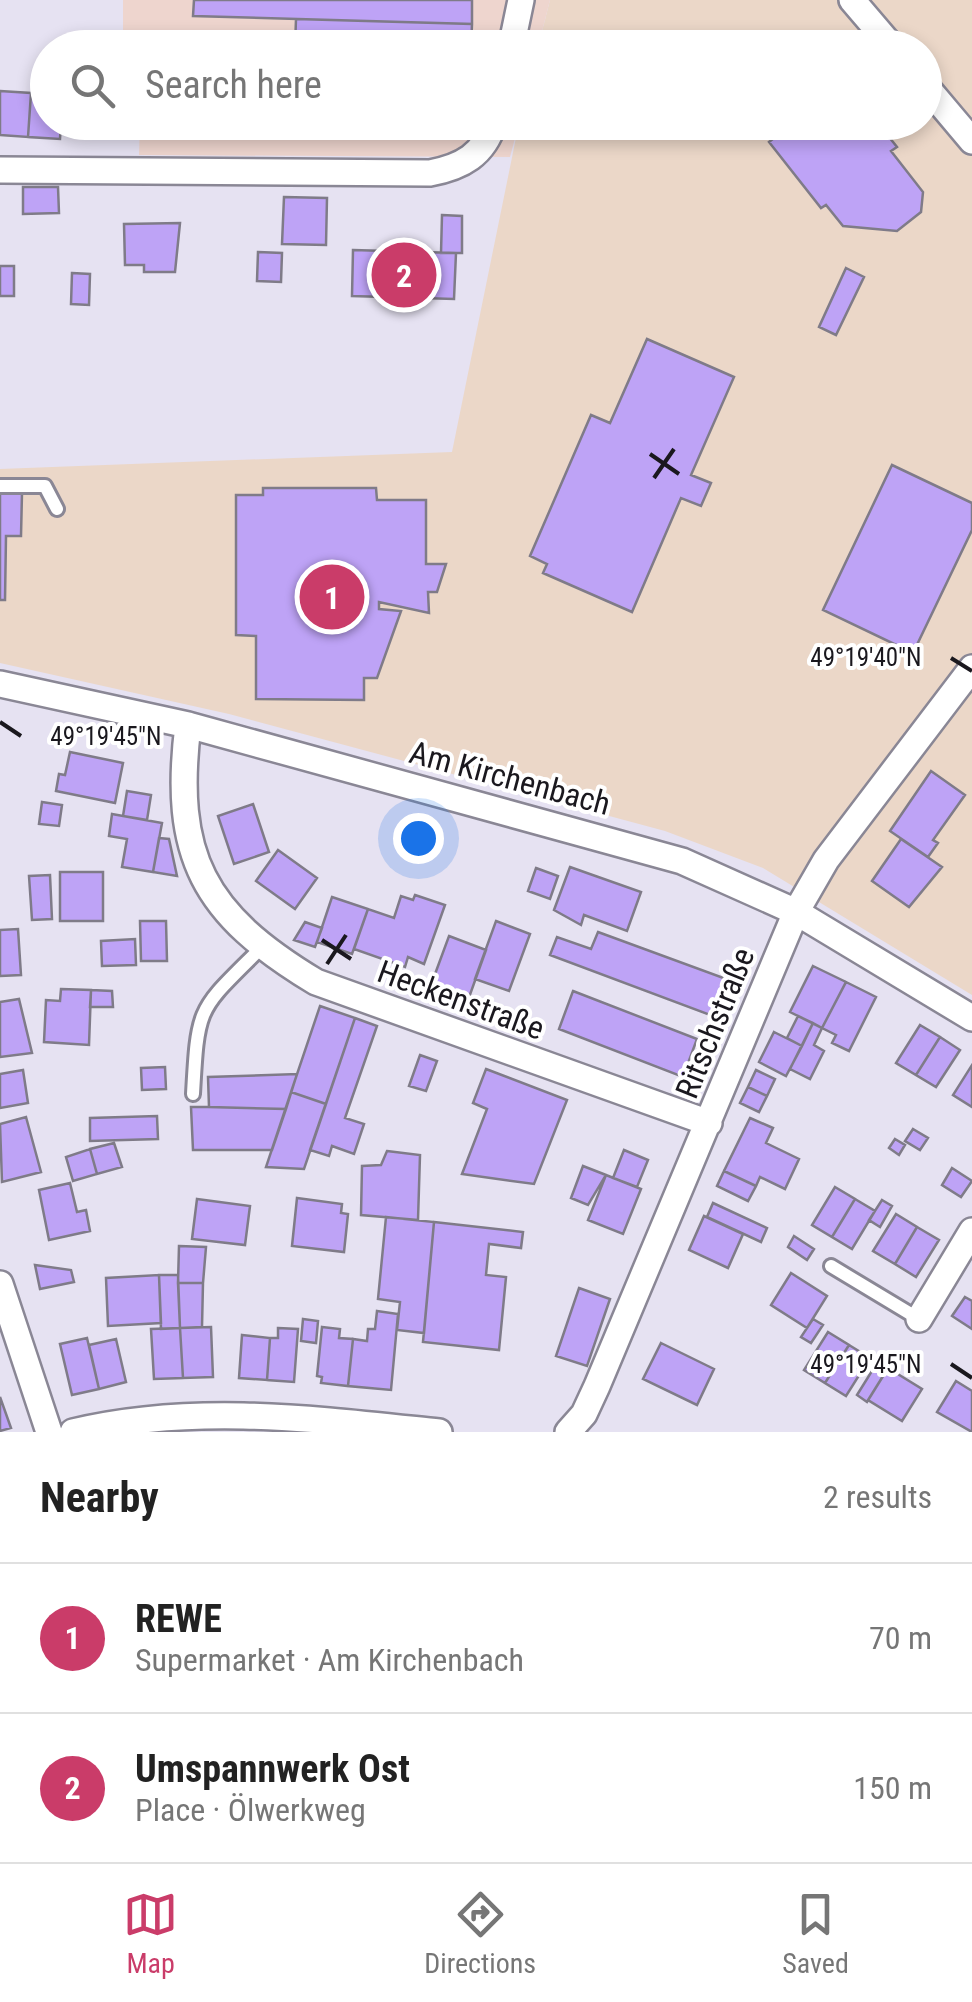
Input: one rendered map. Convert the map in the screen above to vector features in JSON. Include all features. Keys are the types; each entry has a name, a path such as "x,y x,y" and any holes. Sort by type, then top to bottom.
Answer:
{"street":[{"path":"515,30 521,0"},
{"path":"852,0 878,30"},
{"path":"942,105 972,141"},
{"path":"0,170 430,173 456,168 483,148 486,140"},
{"name":"Ritschstraße","path":"568,1432 597,1386 796,912 826,860 972,668"},
{"name":"Am Kirchenbach","path":"0,684 188,725 628,844 728,880 796,912 972,1018"},
{"name":"Heckenstraße","path":"188,725 182,777 183,822 198,867 216,898 262,947 316,982 710,1123"},
{"path":"918,1319 972,1231"},
{"path":"0,1284 48,1432"},
{"path":"73,1432 143,1416 182,1414 326,1420 439,1432"}],"lane":[{"path":"0,486 45,486 57,509"},
{"path":"193,1094 197,1025 204,1005 262,947"},
{"path":"831,1266 918,1319"}],"shaded area":[{"path":"123,0 550,0 542,30 123,30"},
{"path":"550,0 972,0 972,995 763,868 665,831 229,714 0,663 0,469 452,452 516,140 942,140 942,30 542,30"},
{"path":"139,140 514,140 510,157 139,155"}],"building":[{"path":"194,0 472,0 472,24 193,16"},
{"path":"296,19 472,24 472,30 296,30"},
{"path":"0,91 30,93 28,137 0,135"},
{"path":"891,140 897,147 891,151 923,192 921,212 897,231 843,226 826,205 821,208 769,142"},
{"path":"23,187 58,187 59,213 23,214"},
{"path":"284,197 327,198 326,245 282,244"},
{"path":"442,215 462,216 462,253 441,253"},
{"path":"180,223 175,272 144,272 144,265 125,265 124,224"},
{"path":"353,250 456,253 454,299 352,296"},
{"path":"258,252 282,253 281,282 257,281"},
{"path":"0,266 14,266 14,296 0,296"},
{"path":"846,268 864,277 836,335 819,327"},
{"path":"72,273 90,274 89,305 71,304"},
{"path":"647,339 734,377 691,475 711,483 701,506 681,498 632,612 543,573 547,564 530,556 591,415 610,423"},
{"path":"892,465 972,503 972,530 913,653 823,610"},
{"path":"263,488 376,488 377,500 426,500 426,564 446,564 437,592 428,592 429,613 379,602 379,609 401,611 377,678 364,678 364,700 256,699 256,636 236,635 236,495 263,495"},
{"path":"0,493 22,493 21,536 6,536 5,600 0,600"},
{"path":"70,752 123,763 115,803 56,791 59,774 65,775"},
{"path":"931,771 965,795 933,840 938,843 928,857 890,831"},
{"path":"127,791 151,795 147,820 123,816"},
{"path":"42,802 62,805 59,826 39,824"},
{"path":"253,804 269,852 234,864 218,816"},
{"path":"112,814 162,823 153,872 122,867 127,839 109,836"},
{"path":"159,838 169,839 177,876 153,872"},
{"path":"901,839 942,867 909,907 872,881"},
{"path":"278,850 317,878 295,909 256,881"},
{"path":"570,867 641,892 627,931 584,915 581,925 554,910"},
{"path":"536,868 558,876 550,899 528,891"},
{"path":"60,872 103,872 103,921 60,921"},
{"path":"50,875 52,919 32,920 29,876"},
{"path":"415,895 445,905 424,964 408,957 405,967 354,949 368,909 394,918 401,896 413,900"},
{"path":"332,897 368,909 352,954 317,942"},
{"path":"140,921 166,921 167,961 141,961"},
{"path":"496,921 530,934 509,991 475,979"},
{"path":"305,922 322,928 315,947 294,940"},
{"path":"18,929 21,975 0,976 0,930"},
{"path":"598,932 729,980 721,1004 715,1002 710,1015 550,955 557,937 591,949"},
{"path":"449,936 486,950 467,1003 431,985"},
{"path":"135,939 136,965 102,966 101,941"},
{"path":"813,966 846,982 822,1028 790,1012"},
{"path":"846,982 876,997 849,1051 832,1043 836,1035 822,1028"},
{"path":"61,989 91,990 89,1045 44,1042 46,1000 60,1001"},
{"path":"91,990 112,991 113,1007 90,1007"},
{"path":"573,991 697,1039 683,1077 559,1029"},
{"path":"19,999 32,1053 0,1057 0,1002"},
{"path":"320,1006 355,1018 326,1104 291,1092"},
{"path":"798,1016 813,1023 802,1046 787,1038"},
{"path":"355,1018 377,1026 345,1118 364,1124 354,1154 332,1146 329,1156 310,1150"},
{"path":"813,1023 822,1028 814,1045 824,1051 810,1079 790,1069"},
{"path":"920,1025 940,1037 916,1075 896,1063"},
{"path":"774,1032 802,1046 786,1076 759,1062"},
{"path":"940,1037 960,1050 936,1087 916,1075"},
{"path":"420,1055 437,1061 426,1091 409,1086"},
{"path":"972,1065 972,1107 953,1095"},
{"path":"165,1067 166,1089 142,1090 141,1068"},
{"path":"486,1069 567,1100 534,1184 462,1174 487,1109 473,1103"},
{"path":"23,1070 28,1103 0,1108 0,1074"},
{"path":"756,1070 775,1079 767,1096 748,1087"},
{"path":"297,1074 286,1109 209,1107 208,1077"},
{"path":"748,1087 767,1096 759,1112 740,1103"},
{"path":"291,1092 326,1104 304,1169 266,1167"},
{"path":"191,1107 286,1109 272,1150 193,1150"},
{"path":"157,1116 158,1139 90,1141 90,1118"},
{"path":"26,1117 41,1172 2,1182 0,1124"},
{"path":"750,1118 773,1128 766,1143 799,1159 785,1189 760,1177 756,1186 724,1171"},
{"path":"913,1129 928,1138 920,1150 905,1141"},
{"path":"895,1139 905,1145 899,1155 889,1148"},
{"path":"114,1143 122,1167 97,1174 90,1149"},
{"path":"90,1149 97,1174 73,1181 66,1157"},
{"path":"624,1150 648,1160 637,1187 613,1178"},
{"path":"387,1151 420,1155 418,1220 361,1215 362,1166 381,1165"},
{"path":"583,1166 606,1175 588,1205 571,1198"},
{"path":"952,1168 972,1181 961,1197 942,1185"},
{"path":"724,1171 756,1186 748,1201 717,1186"},
{"path":"606,1175 641,1189 623,1234 588,1220"},
{"path":"70,1183 77,1212 86,1210 90,1231 49,1240 39,1190"},
{"path":"835,1187 855,1199 832,1237 812,1225"},
{"path":"297,1198 342,1204 341,1213 348,1214 344,1252 292,1246"},
{"path":"197,1199 250,1206 245,1245 192,1239"},
{"path":"855,1199 875,1211 852,1249 832,1237"},
{"path":"882,1200 892,1206 880,1227 869,1220"},
{"path":"713,1203 767,1228 761,1242 707,1217"},
{"path":"896,1214 917,1227 895,1264 873,1251"},
{"path":"704,1216 743,1234 728,1268 689,1250"},
{"path":"386,1217 434,1222 424,1333 397,1330 400,1302 378,1299"},
{"path":"434,1222 523,1232 521,1248 489,1244 486,1275 506,1277 499,1350 423,1342"},
{"path":"917,1227 939,1240 916,1277 895,1264"},
{"path":"794,1236 814,1249 807,1260 788,1247"},
{"path":"179,1246 206,1247 203,1283 178,1283"},
{"path":"35,1265 71,1270 74,1282 40,1289"},
{"path":"791,1273 827,1296 807,1328 771,1305"},
{"path":"159,1275 161,1323 108,1326 106,1278"},
{"path":"159,1275 178,1275 180,1328 161,1329"},
{"path":"178,1283 203,1283 202,1327 180,1328"},
{"path":"579,1288 610,1299 587,1366 556,1356"},
{"path":"965,1297 972,1301 972,1329 952,1316"},
{"path":"377,1311 398,1314 391,1390 348,1386 353,1339 367,1341 368,1329 375,1329"},
{"path":"303,1319 318,1321 316,1343 301,1341"},
{"path":"813,1319 823,1325 811,1343 801,1337"},
{"path":"211,1327 213,1377 183,1378 180,1328"},
{"path":"322,1327 340,1329 339,1338 353,1339 348,1386 321,1383 322,1377 317,1376"},
{"path":"180,1328 183,1378 154,1379 151,1329"},
{"path":"278,1328 298,1329 294,1382 267,1380 270,1338 278,1338"},
{"path":"828,1332 849,1345 825,1383 804,1370"},
{"path":"242,1335 270,1338 267,1380 239,1378"},
{"path":"87,1338 99,1389 72,1395 60,1344"},
{"path":"116,1339 126,1382 99,1389 89,1345"},
{"path":"661,1343 714,1369 697,1405 643,1379"},
{"path":"849,1345 870,1358 846,1396 825,1383"},
{"path":"875,1366 885,1373 867,1402 857,1395"},
{"path":"888,1368 922,1389 902,1421 868,1400"},
{"path":"956,1381 972,1391 972,1432 937,1412"},
{"path":"0,1397 11,1428 0,1431"}],"place":[{"name":"Umspannwerk Ost","path":"404,275"},
{"name":"REWE","path":"332,597"}]}
